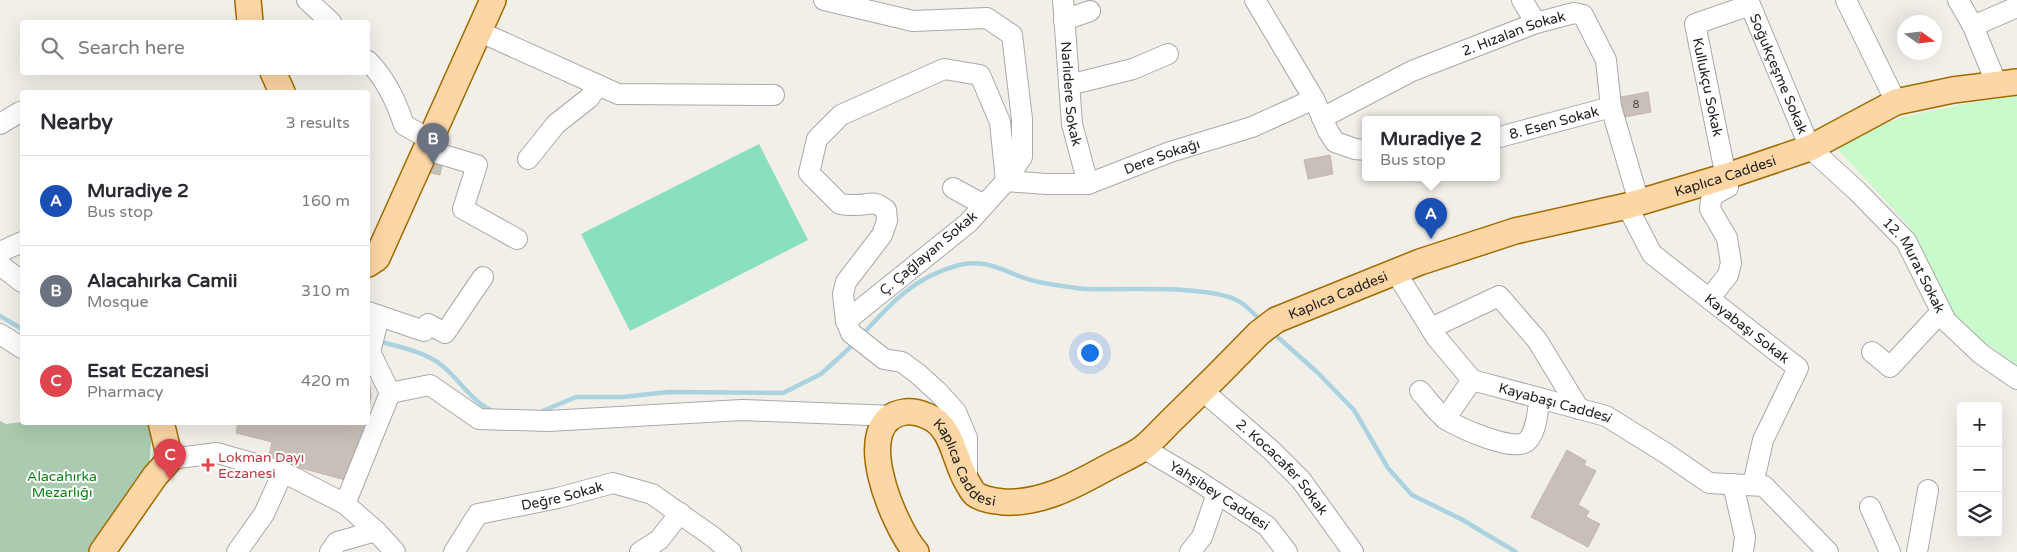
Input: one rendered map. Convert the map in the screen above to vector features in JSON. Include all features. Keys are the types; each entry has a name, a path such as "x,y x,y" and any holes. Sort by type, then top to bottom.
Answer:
{"main road":[{"path":"248,0 250,20"},
{"path":"370,263 377,258 493,0"},
{"path":"274,75 281,90"},
{"name":"Kaplıca Caddesi","path":"893,416 917,411 932,417 944,428 968,484 975,494 993,501 1022,503 1070,488 1143,448 1259,333 1276,320 1395,271 1515,232 1633,204 1727,176 1810,148 1896,102 1953,90 2007,84"},
{"path":"893,416 884,426 877,439 880,472 890,506 908,543 916,552"},
{"path":"102,552 155,476 170,459 162,425"}],"street":[{"path":"307,0 329,20"},
{"name":"Ç. Çağlayan Sokak","path":"824,0 913,21 987,18 1012,35 1022,120 1022,157 1006,181 968,223 853,332"},
{"name":"Narlıdere Sokak","path":"1063,0 1072,124 1088,184"},
{"path":"1255,0 1314,99 1322,118 1336,142 1362,150"},
{"path":"1522,0 1536,23"},
{"path":"1846,0 1896,102"},
{"path":"1958,0 2007,84"},
{"name":"Soğukçeşme Sokak","path":"1749,3 1810,148"},
{"name":"Kullukçu Sokak","path":"1727,176 1695,24 1749,3"},
{"path":"1973,26 2017,7"},
{"path":"1064,20 1090,11"},
{"name":"2. Hızalan Sokak","path":"1322,118 1412,71 1536,23 1574,12 1583,15 1606,60 1611,107 1633,204 1652,254 1709,299"},
{"path":"478,30 618,94 774,95"},
{"path":"1069,85 1133,70 1168,54"},
{"path":"370,62 395,99 404,125 429,145 477,165 463,209 517,239"},
{"path":"968,484 967,438 956,412 918,374 902,362 884,359 853,332 843,294 846,282 882,235 887,221 886,210 879,203 840,204 809,172 817,139 841,115 944,69 980,75 1000,122 1006,181"},
{"path":"528,159 556,124 589,98 598,85"},
{"name":"Dere Sokağı","path":"1006,181 1088,184 1170,152 1252,128 1314,99"},
{"name":"8. Esen Sokak","path":"1500,137 1611,107"},
{"path":"0,124 20,112"},
{"name":"12. Murat Sokak","path":"1810,148 1857,191 1906,241 1946,321 1981,354 2017,379"},
{"name":"Kayabaşı Sokak","path":"1727,176 1728,187 1715,194 1711,200 1710,210 1726,238 1732,263 1728,276 1709,299 1798,368 1763,440 1753,485"},
{"path":"953,188 984,205"},
{"path":"7,252 20,278"},
{"path":"1395,271 1436,337 1472,380 1445,419"},
{"path":"345,504 390,393 370,352 375,318 424,331 428,324 444,333 483,277"},
{"path":"1431,328 1500,296 1536,340 1579,409"},
{"path":"1872,352 1890,367 1941,312"},
{"path":"0,334 20,347"},
{"name":"Kayabaşı Caddesi","path":"1472,380 1606,416 1668,454 1709,483 1753,485"},
{"path":"390,393 430,385 479,419 548,421 742,410 893,416"},
{"name":"2. Kocacafer Sokak","path":"1203,390 1271,450 1301,480 1353,552"},
{"path":"1420,391 1445,419 1500,442 1517,444 1524,443 1532,435 1540,398"},
{"name":"Yahşibey Caddesi","path":"1143,448 1267,526 1287,552"},
{"path":"170,459 217,454 283,472 345,504 376,531 395,552"},
{"path":"237,552 264,514 283,472"},
{"name":"Değre Sokak","path":"454,552 478,514 558,498 613,483 652,494 731,552"},
{"path":"1733,484 1745,537 1743,552"},
{"path":"1753,485 1764,486 1828,552"},
{"path":"1917,552 1928,490"},
{"path":"1190,552 1202,537 1217,494"},
{"path":"1870,507 1890,552"},
{"path":"640,552 660,540 680,513"},
{"path":"330,552 337,542 376,531"}],"green space":[{"path":"2017,95 2017,365 1950,318 1908,225 1832,143 1903,117 2003,96"},
{"path":"759,144 808,240 630,331 581,234"},
{"name":"Alacahırka Mezarlığı","path":"0,421 6,424 20,422 20,425 150,425 152,434 149,465 90,552 0,552"}],"building":[{"path":"1648,92 1651,112 1625,117 1621,97"},
{"path":"425,152 444,157 440,175 421,171"},
{"path":"1330,155 1333,174 1308,179 1304,160"},
{"path":"237,425 364,425 349,481 268,459 272,442 236,433"},
{"path":"1567,450 1586,461 1584,465 1596,471 1578,505 1589,511 1586,517 1600,524 1588,547 1531,517"}],"waterway":[{"path":"862,335 904,292 929,276 970,263 991,266 1029,280 1076,288 1169,289 1217,294 1242,303 1261,321"},
{"path":"0,316 20,328"},
{"path":"1272,332 1317,372 1354,410 1388,468 1412,495 1461,519 1516,552"},
{"path":"378,341 410,350 440,364 478,402 493,411"},
{"path":"538,413 576,397 622,397 669,392 783,393 821,374 855,343"}],"place":[{"name":"Alacahırka Camii","path":"433,164"},
{"name":"Muradiye 2","path":"1431,239"},
{"name":"Lokman Dayı Eczanesi","path":"208,465"},
{"name":"Esat Eczanesi","path":"170,480"}]}
